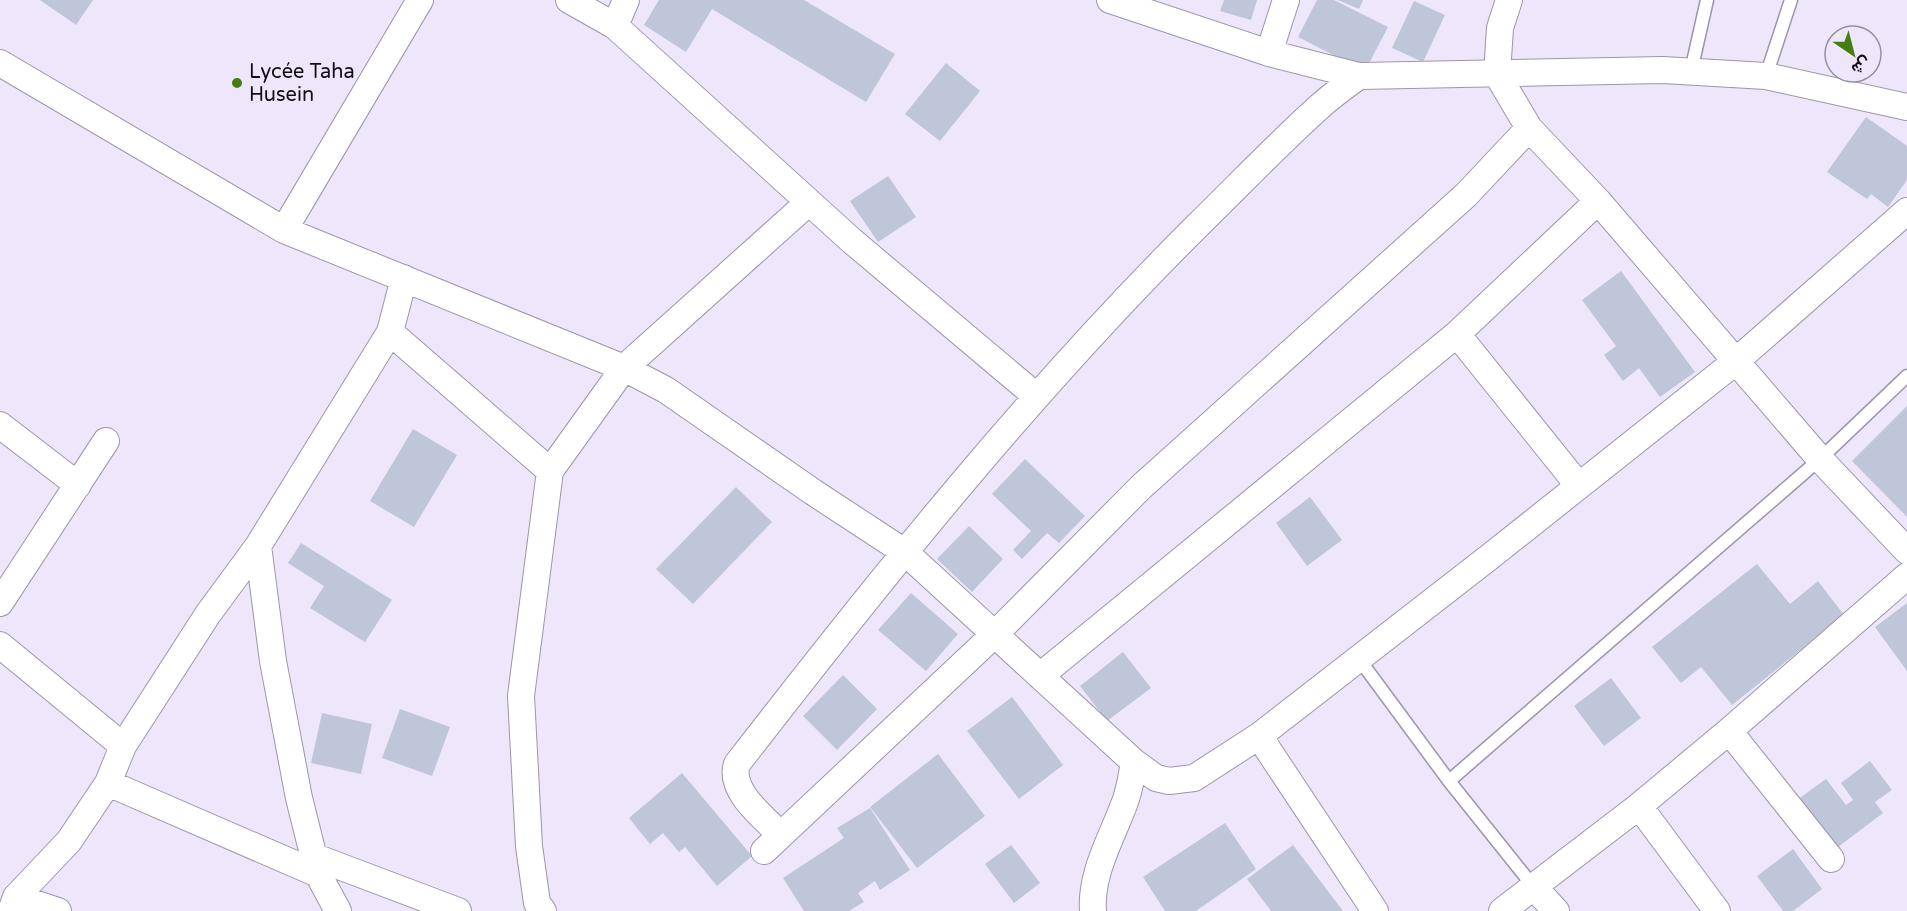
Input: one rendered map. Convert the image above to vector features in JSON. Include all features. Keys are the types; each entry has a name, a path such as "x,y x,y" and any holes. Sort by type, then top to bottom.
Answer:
{"street":[{"path":"284,230 420,0"},
{"path":"569,0 615,26 852,241 1036,396"},
{"path":"615,26 626,0"},
{"path":"1110,0 1269,53 1359,76 1691,71 1766,76 1907,107"},
{"path":"1269,53 1286,0"},
{"path":"1509,0 1500,27 1497,74 1529,128 1598,201 1820,459 1907,551"},
{"path":"0,63 284,230 624,368 666,390 906,553 996,633 1134,762 1156,778 1169,781 1194,778 1259,735 1359,659 1735,362 1907,211"},
{"path":"1359,76 1319,107 1244,181 1131,293 1036,396 906,553 737,764 735,772 737,786 772,843 996,633 1141,487 1466,195 1529,128"},
{"path":"1041,676 1457,334 1598,201"},
{"path":"536,908 521,696 550,471 624,368 809,202"},
{"path":"13,904 69,841 108,783 123,746 208,614 258,546 390,332 404,278"},
{"path":"390,332 550,471"},
{"path":"1457,334 1579,486"},
{"path":"0,425 78,485"},
{"path":"2,594 106,441"},
{"path":"258,546 273,661 299,798 316,866 338,911"},
{"path":"1502,911 1639,806 1730,731 1907,576"},
{"path":"0,645 123,746"},
{"path":"1730,731 1831,859"},
{"path":"1259,735 1375,911"},
{"path":"1093,911 1092,902 1102,860 1126,797 1134,762"},
{"path":"108,783 316,866 458,911"},
{"path":"1639,806 1717,911"},
{"path":"1533,886 1556,911"},
{"path":"13,904 58,911"}],"lane":[{"path":"1691,71 1707,0"},
{"path":"1766,76 1791,0"},
{"path":"1449,782 1820,459 1907,376"},
{"path":"1359,659 1449,782 1533,886"}],"building":[{"path":"40,0 93,0 76,25"},
{"path":"659,0 804,0 895,54 866,102 712,9 686,52 644,25"},
{"path":"1224,0 1257,0 1251,20 1220,11"},
{"path":"1317,0 1334,0 1388,27 1365,71 1298,37"},
{"path":"1338,0 1363,0 1359,9"},
{"path":"1414,1 1445,15 1423,62 1392,48"},
{"path":"946,63 980,91 940,141 905,114"},
{"path":"1866,117 1907,146 1907,180 1888,207 1871,194 1867,199 1827,172"},
{"path":"888,176 916,217 878,242 850,201"},
{"path":"1621,271 1695,372 1660,397 1639,368 1623,381 1604,355 1616,346 1582,300"},
{"path":"1907,406 1907,517 1852,461"},
{"path":"413,429 457,455 414,527 370,501"},
{"path":"1025,459 1085,516 1059,543 1047,533 1022,559 1013,550 1031,531 992,494"},
{"path":"736,487 772,522 693,604 656,569"},
{"path":"1310,497 1342,540 1307,566 1276,523"},
{"path":"969,526 1003,559 972,592 937,559"},
{"path":"301,543 392,600 365,642 310,608 324,586 288,563"},
{"path":"1757,564 1790,604 1818,581 1844,615 1732,705 1701,667 1681,683 1652,647"},
{"path":"911,593 958,634 926,671 878,630"},
{"path":"1907,603 1907,671 1875,627"},
{"path":"1123,652 1151,688 1107,721 1080,686"},
{"path":"843,675 877,709 837,750 803,716"},
{"path":"1611,678 1641,718 1604,746 1574,706"},
{"path":"1012,697 1063,765 1019,799 967,731"},
{"path":"400,709 450,727 432,776 382,758"},
{"path":"322,713 372,724 361,774 311,763"},
{"path":"938,754 985,816 917,868 870,807"},
{"path":"1870,761 1892,790 1875,802 1883,813 1834,850 1797,800 1826,779 1846,805 1853,800 1841,783"},
{"path":"682,773 752,856 717,886 685,847 679,852 663,833 650,844 629,818"},
{"path":"870,808 910,870 880,890 875,881 858,893 864,902 849,911 804,911 783,878 844,838 837,828"},
{"path":"1225,823 1256,869 1196,911 1165,911 1143,877"},
{"path":"1011,845 1040,883 1014,903 985,864"},
{"path":"1293,845 1343,911 1271,911 1247,879"},
{"path":"1793,849 1822,889 1793,911 1783,911 1757,876"}],"place":[{"name":"Lycée Taha Husein","path":"237,83"}]}
